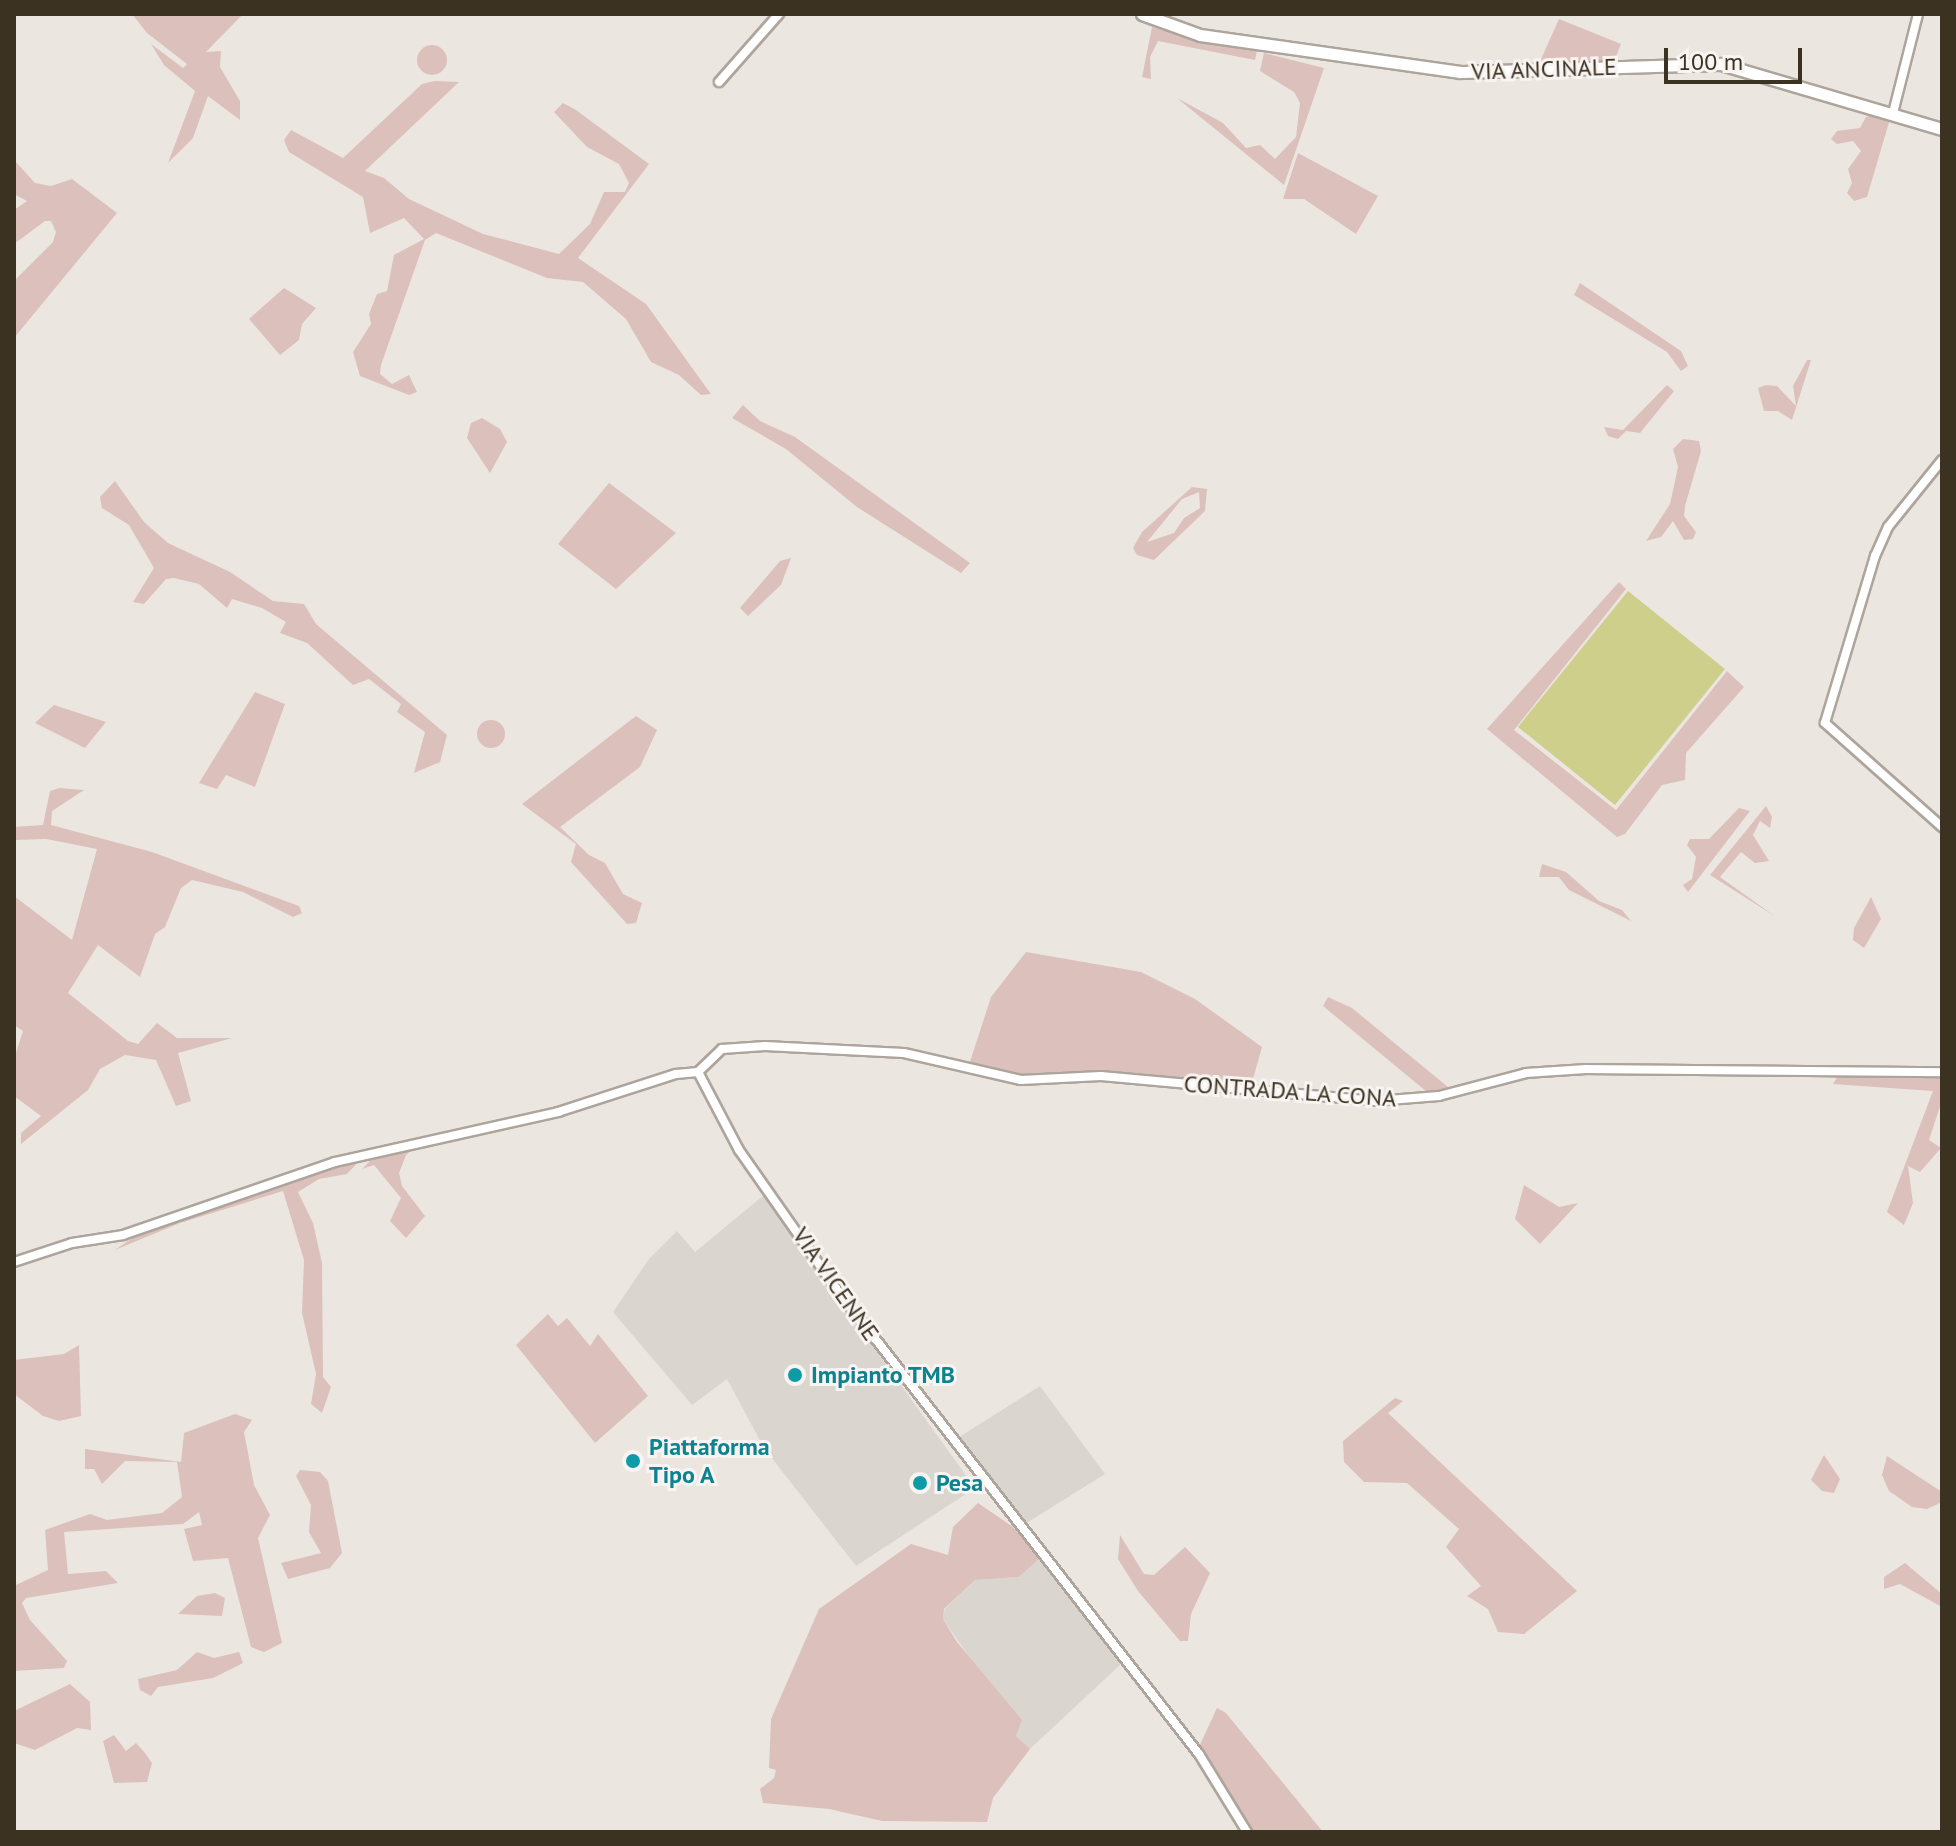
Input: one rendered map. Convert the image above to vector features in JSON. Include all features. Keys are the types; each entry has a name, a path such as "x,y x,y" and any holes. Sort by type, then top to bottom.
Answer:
{"main road":[{"name":"VIA ANCINALE","path":"1142,14 1200,35 1460,72 1721,64 1942,129"}],"street":[{"path":"719,82 779,14"},
{"path":"1893,113 1918,14"},
{"path":"1942,460 1888,527 1875,556 1825,723 1942,827"},
{"name":"CONTRADA LA CONA","path":"698,1072 722,1049 765,1046 904,1053 1021,1080 1101,1076 1376,1101 1467,1091 1526,1073 1586,1069 1942,1072"},
{"path":"14,1262 72,1243 123,1235 311,1169 558,1112 698,1072"},
{"name":"VIA VICENNE","path":"698,1072 739,1150 853,1311 1198,1752 1247,1832"}],"shaded area":[{"path":"132,14 243,14 206,52 221,51 220,67 240,101 240,120 208,96 193,138 168,163 195,91 164,65 151,44 183,68 187,64 147,33"},
{"path":"1559,19 1621,44 1613,64 1538,66"},
{"path":"1152,27 1197,40 1257,51 1255,60 1158,41 1150,57 1151,79 1142,77"},
{"path":"432,45 438,46 446,54 446,66 438,74 432,75 426,74 418,66 417,60 418,54 426,46"},
{"path":"1264,53 1324,68 1284,185 1177,98 1223,123 1246,148 1260,145 1275,159 1296,137 1300,103 1294,92 1260,71"},
{"path":"459,82 365,171 384,178 409,199 483,234 559,254 590,224 604,192 625,192 629,183 619,164 587,147 554,112 563,103 576,110 649,164 578,258 646,304 711,394 701,395 679,375 651,362 626,319 583,282 547,278 436,233 425,240 381,365 380,374 392,384 409,375 417,392 409,395 360,376 353,352 371,324 369,314 377,294 387,291 394,255 424,239 404,218 370,233 363,197 289,152 284,140 291,130 343,158 422,84"},
{"path":"1876,114 1890,119 1867,197 1854,201 1847,193 1852,183 1848,169 1861,151 1853,141 1837,144 1831,139 1837,131 1860,128 1866,117"},
{"path":"1298,153 1378,196 1356,234 1304,199 1283,199"},
{"path":"14,160 35,183 51,186 72,179 117,213 14,338 14,281 53,242 56,232 51,221 45,221 14,244 14,210 27,201 14,194"},
{"path":"1580,283 1681,351 1688,366 1681,371 1667,352 1574,295"},
{"path":"284,288 316,308 302,324 299,340 280,355 249,319"},
{"path":"1807,360 1811,360 1792,420 1778,411 1764,411 1758,388 1766,385 1777,386 1796,406 1793,386"},
{"path":"1667,385 1674,391 1640,433 1626,431 1618,439 1608,436 1604,427 1623,430"},
{"path":"743,405 760,421 795,437 970,563 961,573 857,507 786,449 732,418"},
{"path":"482,418 500,429 507,442 490,473 467,438 471,423"},
{"path":"1683,439 1699,441 1701,451 1684,516 1696,532 1693,539 1684,540 1673,521 1661,537 1646,541 1670,504 1678,467 1673,449"},
{"path":"115,481 144,522 168,543 230,572 273,601 304,604 316,624 447,735 440,762 414,773 425,732 397,712 401,704 369,679 353,685 307,643 280,633 286,622 262,608 232,599 227,608 199,584 174,578 166,579 144,604 133,602 154,568 129,525 102,508 100,497"},
{"path":"609,483 676,533 616,589 558,544"},
{"path":"1192,487 1207,489 1205,511 1154,560 1137,555 1133,548 1142,532","holes":["1199,492 1200,508 1184,518 1174,533 1147,542 1182,499"]},
{"path":"791,558 781,585 748,616 740,608 780,561"},
{"path":"1619,582 1626,589 1514,730 1616,810 1727,671 1744,687 1686,753 1685,780 1662,785 1625,834 1617,837 1487,729"},
{"path":"1628,591 1725,669 1615,805 1518,727"},
{"path":"255,692 285,704 255,787 226,775 217,789 199,783"},
{"path":"54,705 106,722 85,748 35,723"},
{"path":"636,716 657,730 640,767 560,827 589,855 605,863 623,894 642,903 636,923 627,924 571,862 576,844 522,804"},
{"path":"491,720 501,724 505,734 501,744 491,748 481,744 477,734 481,724"},
{"path":"59,788 84,790 52,811 51,825 152,852 299,906 302,913 293,917 243,892 192,880 181,888 165,927 155,934 140,977 98,945 68,993 128,1041 138,1044 157,1023 177,1038 232,1038 178,1053 191,1101 176,1106 156,1060 125,1055 100,1069 88,1090 21,1144 21,1133 41,1116 14,1096 14,1059 23,1031 14,1025 14,896 72,940 97,849 46,839 14,840 14,827 43,825 50,791"},
{"path":"1766,806 1772,817 1770,828 1760,821 1753,835 1769,861 1755,863 1741,852 1720,877 1776,917 1710,875"},
{"path":"1739,808 1750,811 1688,892 1683,885 1692,879 1696,857 1687,845 1690,839 1709,839"},
{"path":"1542,864 1566,872 1599,901 1622,910 1631,921 1569,890 1559,877 1539,877"},
{"path":"1871,897 1881,919 1864,948 1853,940 1854,928"},
{"path":"1026,952 1141,972 1195,999 1262,1047 1251,1086 1104,1072 1017,1076 969,1065 991,997"},
{"path":"1328,997 1352,1008 1454,1092 1427,1092 1323,1006"},
{"path":"1839,1074 1938,1076 1942,1081 1942,1100 1929,1140 1941,1148 1920,1172 1908,1166 1913,1203 1904,1225 1887,1212 1933,1091 1833,1084"},
{"path":"416,1146 406,1155 399,1173 402,1186 425,1216 406,1238 390,1221 401,1198 374,1165 362,1169 375,1156"},
{"path":"361,1159 347,1174 319,1179 298,1192 313,1223 322,1263 323,1377 331,1387 322,1413 311,1404 316,1374 302,1313 304,1260 283,1191 180,1223 115,1250 141,1232"},
{"path":"1524,1185 1559,1207 1578,1203 1540,1244 1515,1219"},
{"path":"764,1195 975,1488 856,1566 764,1448 727,1379 692,1405 613,1312 649,1259 677,1231 695,1252"},
{"path":"548,1314 558,1326 567,1318 590,1346 598,1334 648,1396 595,1443 516,1345"},
{"path":"79,1345 81,1416 59,1421 43,1416 14,1394 14,1360 64,1354"},
{"path":"1040,1386 1105,1474 1025,1524 956,1439"},
{"path":"1395,1398 1403,1401 1388,1413 1577,1591 1524,1634 1498,1632 1488,1609 1467,1596 1481,1586 1446,1547 1459,1529 1407,1483 1364,1482 1344,1462 1343,1441"},
{"path":"235,1414 252,1420 244,1432 254,1485 270,1515 258,1538 282,1643 264,1652 251,1647 228,1558 193,1561 184,1529 202,1525 199,1512 183,1524 64,1532 68,1574 106,1571 118,1583 26,1598 22,1603 30,1620 67,1661 64,1668 14,1671 14,1586 48,1570 45,1530 90,1514 107,1520 162,1513 182,1497 177,1462 125,1461 102,1484 94,1469 85,1469 85,1449 181,1462 184,1433"},
{"path":"1824,1455 1840,1479 1834,1493 1822,1491 1811,1480"},
{"path":"1887,1456 1942,1492 1942,1502 1927,1509 1912,1507 1889,1491 1882,1475"},
{"path":"300,1470 320,1472 328,1481 342,1553 330,1568 288,1579 281,1563 321,1553 309,1532 311,1505 296,1476"},
{"path":"978,1503 1013,1527 1040,1558 1019,1577 975,1580 944,1609 943,1619 957,1642 1022,1720 1016,1736 1030,1749 993,1798 987,1822 882,1821 829,1809 763,1803 760,1789 774,1778 776,1770 769,1768 771,1719 819,1609 911,1544 948,1555 953,1527"},
{"path":"1120,1535 1144,1574 1154,1575 1185,1547 1210,1573 1191,1614 1188,1641 1180,1641 1138,1591 1118,1559"},
{"path":"1040,1558 1121,1664 1030,1749 1016,1736 1018,1727 943,1619 945,1609 975,1580 1019,1577"},
{"path":"1905,1563 1942,1594 1942,1607 1900,1584 1884,1589 1884,1577"},
{"path":"215,1593 225,1598 222,1616 178,1614 197,1596"},
{"path":"197,1652 214,1658 239,1652 243,1663 213,1678 158,1687 151,1696 140,1690 138,1679 177,1670"},
{"path":"70,1684 90,1702 91,1730 77,1728 35,1750 14,1743 14,1711"},
{"path":"1217,1708 1226,1713 1323,1832 1250,1832 1199,1747"},
{"path":"114,1735 126,1751 136,1743 145,1753 152,1763 147,1782 114,1783 103,1741"}],"place":[{"name":"Impianto TMB","path":"795,1375"},
{"name":"Piattaforma Tipo A","path":"633,1461"},
{"name":"Pesa","path":"920,1483"}]}
